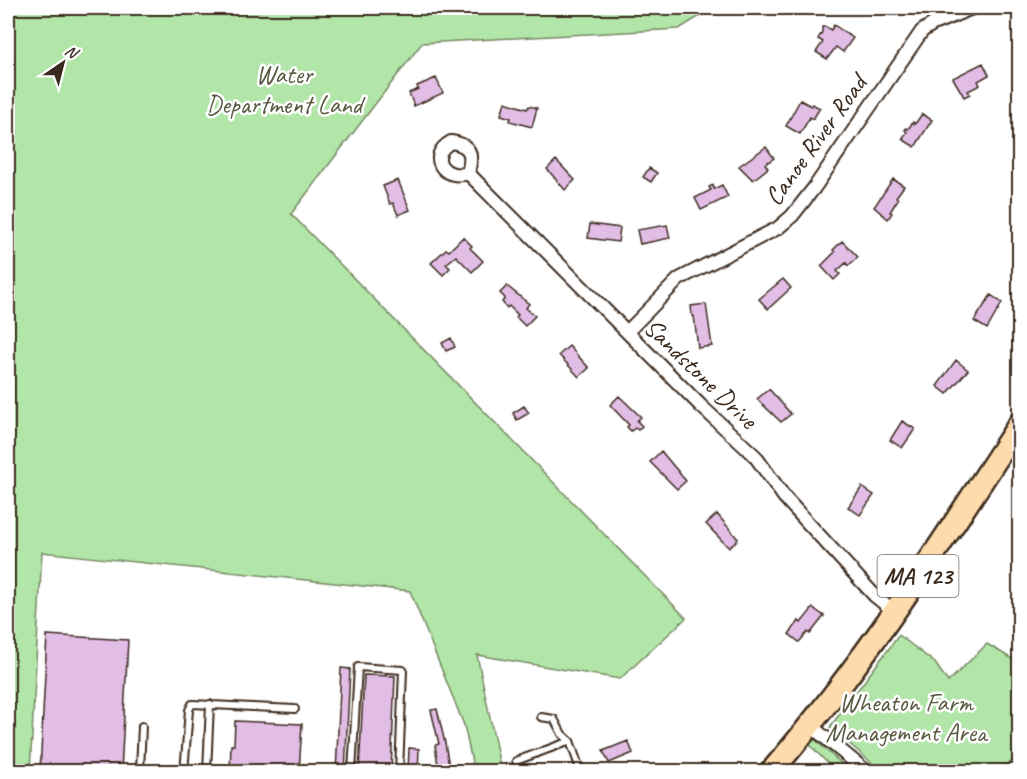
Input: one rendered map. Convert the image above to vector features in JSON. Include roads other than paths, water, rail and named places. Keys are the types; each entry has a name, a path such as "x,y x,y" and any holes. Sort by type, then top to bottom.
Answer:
{"highway":[{"name":"MA 123","path":"771,771 811,726 894,611 1020,423"}],"street":[{"name":"Canoe River Road","path":"627,332 679,279 769,233 792,216 814,188 922,31 972,8"},
{"name":"Sandstone Drive","path":"468,172 627,332 755,456 785,498 875,596 894,611"},
{"path":"811,726 867,771"}],"lane":[{"path":"352,771 358,667 403,670 399,771"},
{"path":"207,771 210,704"},
{"path":"184,771 190,706 210,704 295,709"},
{"path":"541,717 554,718 562,734 570,741 581,771"},
{"path":"142,726 140,770 142,771"},
{"path":"516,761 570,741"}],"park label":[{"name":"Water Department Land","path":"284,88"},
{"name":"Wheaton Farm Management Area","path":"906,717"}]}
